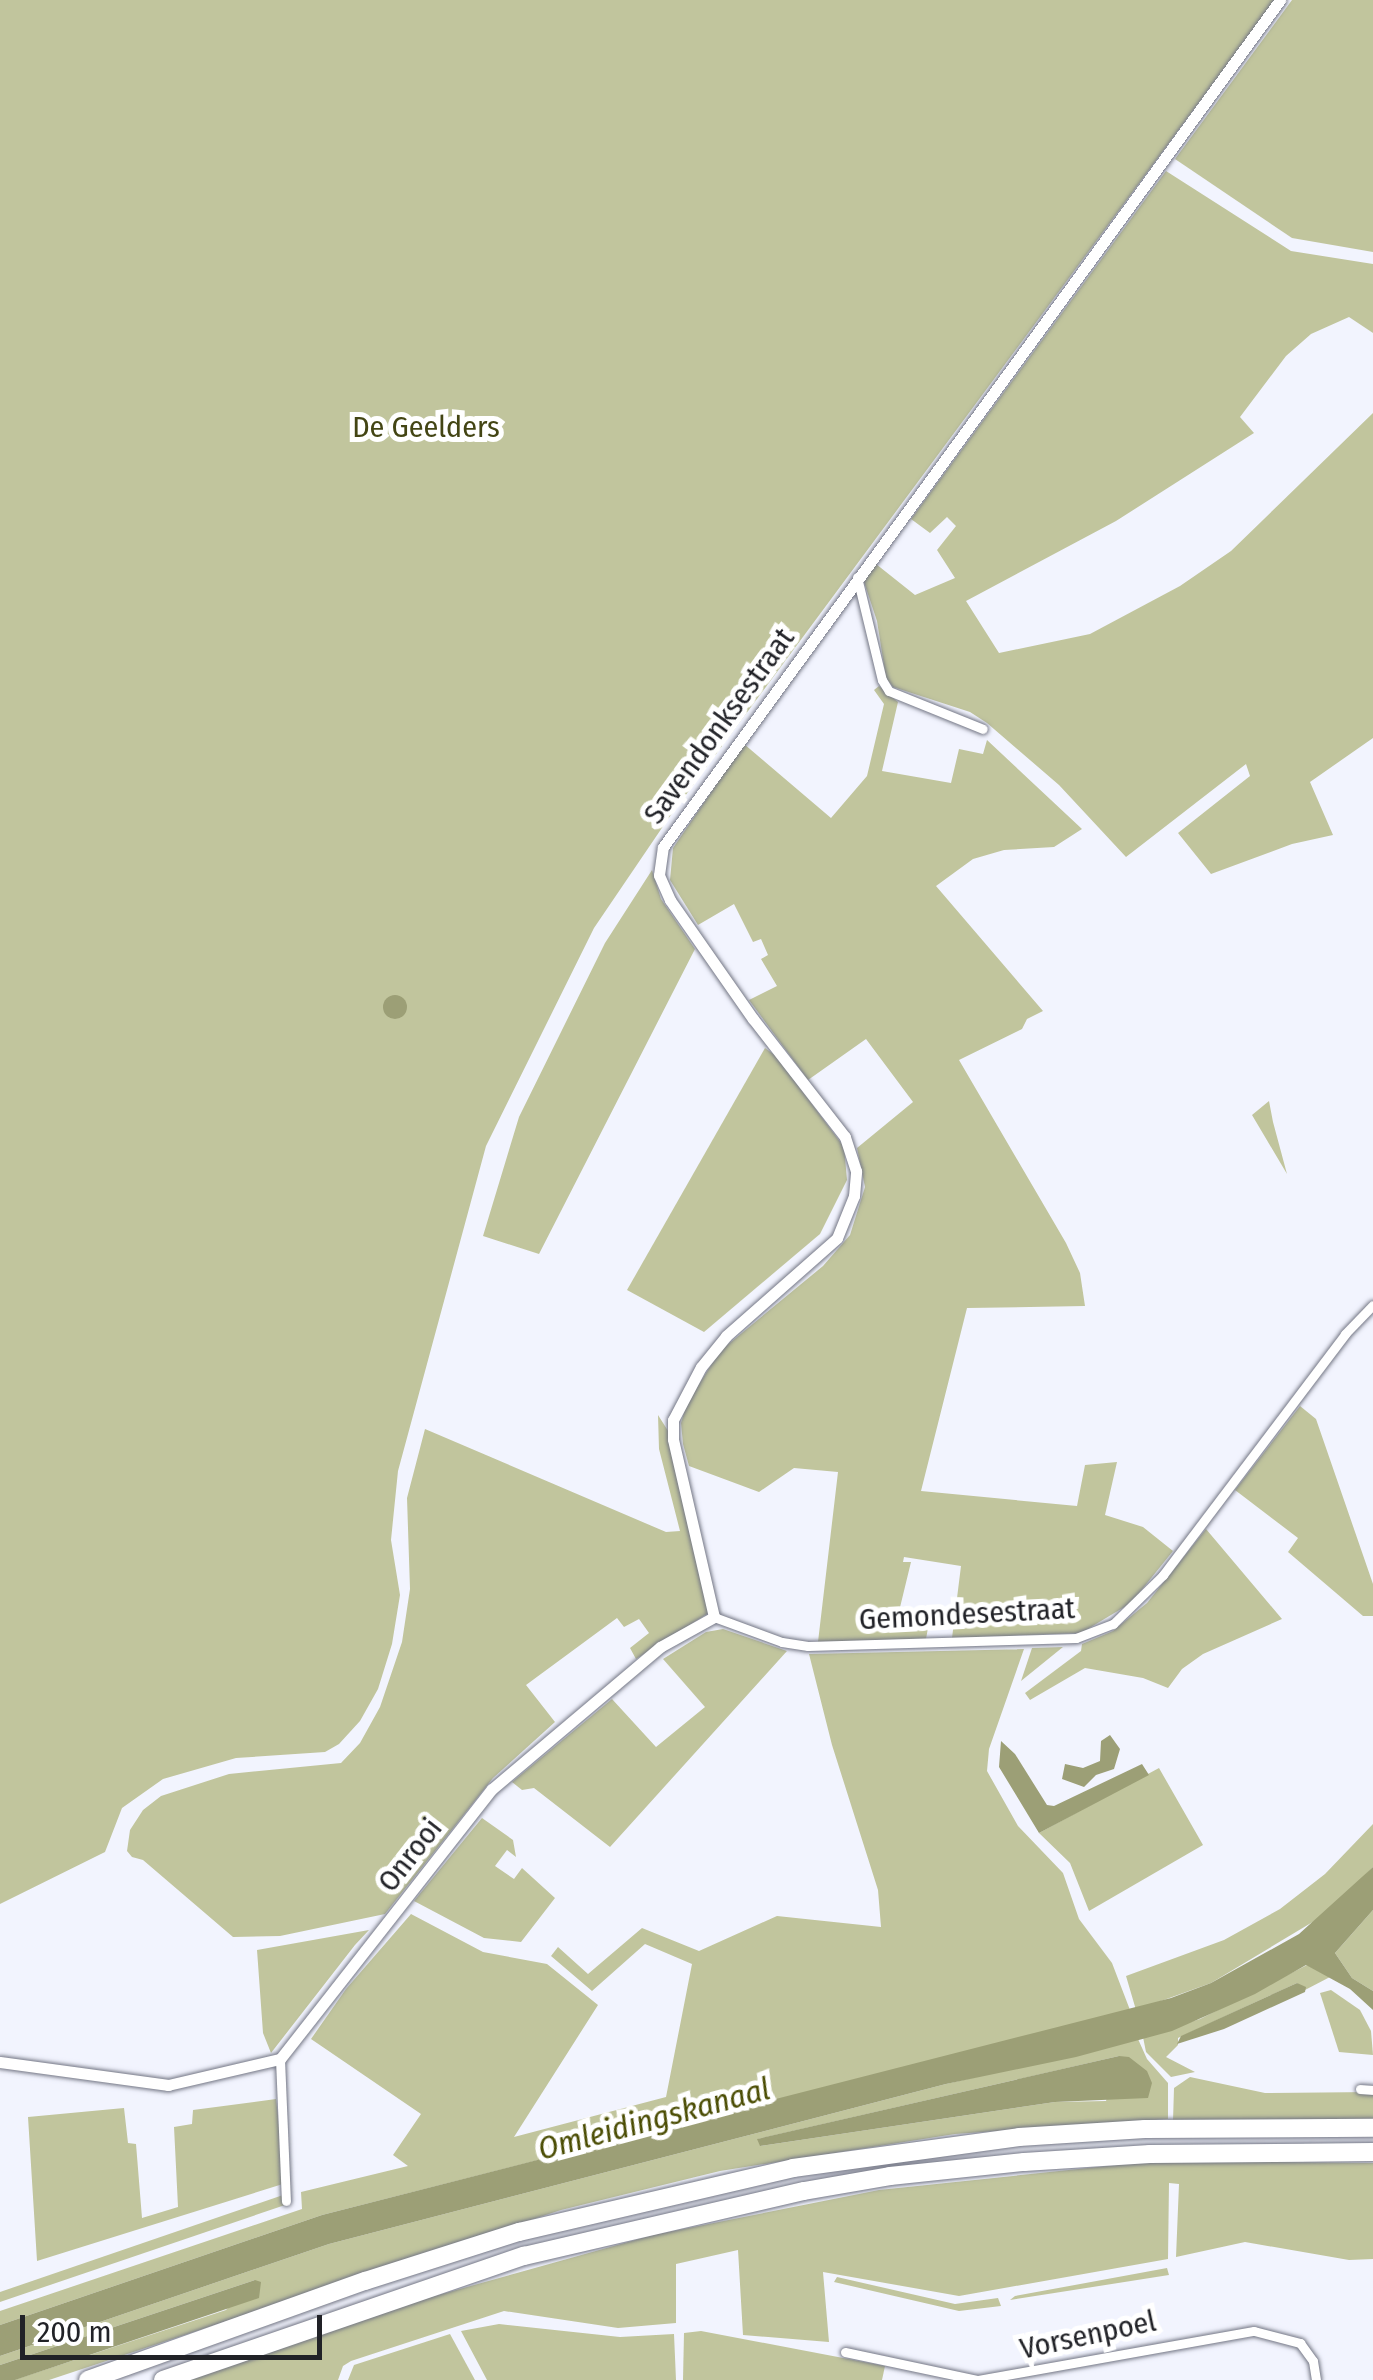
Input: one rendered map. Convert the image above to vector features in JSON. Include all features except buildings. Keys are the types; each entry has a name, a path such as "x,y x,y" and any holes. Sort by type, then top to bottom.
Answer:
{"highway":[{"path":"88,2380 365,2280 519,2232 792,2168 1018,2137 1145,2129 1373,2128"},
{"path":"163,2380 524,2256 804,2191 890,2176 1024,2162 1150,2154 1373,2152"}],"street":[{"name":"Savendonksestraat","path":"714,1617 673,1420 701,1367 726,1336 838,1238 854,1196 856,1171 845,1138 753,1019 670,900 659,875 660,858 669,836 1280,0"},
{"path":"857,576 884,684 899,696 961,717 983,729"},
{"name":"Gemondesestraat","path":"714,1617 782,1642 808,1646 1076,1638 1113,1624 1163,1574 1345,1334 1373,1305"},
{"name":"Onrooi","path":"280,2060 492,1789 660,1648 714,1617"},
{"path":"0,2062 168,2084 280,2060 286,2202"},
{"path":"1360,2089 1373,2090"},
{"name":"Vorsenpoel","path":"844,2352 978,2380 1212,2335 1254,2331 1300,2343 1313,2361 1316,2380"},
{"path":"1055,2368 1056,2380"}],"green space":[{"name":"De Geelders","path":"0,0 1275,0 668,819 594,928 486,1146 398,1471 391,1540 400,1595 392,1644 378,1689 360,1721 339,1744 325,1752 236,1758 163,1779 122,1808 105,1852 0,1904"},
{"path":"1292,0 1373,0 1373,252 1292,238 1175,159"},
{"path":"1166,171 1291,251 1373,264 1373,333 1349,317 1311,334 1286,356 1240,417 1254,433 1116,521 966,601 999,653 1090,634 1180,586 1231,551 1373,413 1373,738 1310,782 1333,835 1292,844 1211,874 1178,833 1250,776 1246,764 1126,857 1059,785 987,723 970,712 893,687 886,678 877,621 864,582 876,564 915,595 955,578 937,550 956,526 947,517 930,533 911,519"},
{"path":"879,686 898,702 882,771 951,783 959,749 983,754 987,740 1082,829 1054,847 1004,850 973,859 936,886 1043,1011 1027,1019 1022,1029 959,1060 1066,1243 1080,1273 1085,1306 967,1308 921,1491 1077,1506 1085,1465 1117,1462 1105,1515 1143,1527 1173,1551 1131,1603 1081,1633 952,1638 961,1566 904,1557 903,1562 911,1562 895,1628 928,1628 926,1639 818,1642 838,1472 794,1468 759,1492 689,1466 683,1444 681,1423 687,1403 720,1351 823,1266 850,1235 865,1187 857,1148 913,1102 866,1039 808,1080 749,1000 777,986 761,959 768,955 761,939 753,942 734,904 698,925 670,880 673,848 744,744 831,818 867,776 884,704 874,690"},
{"path":"652,870 661,899 695,949 539,1254 483,1236 519,1117 605,943"},
{"path":"765,1048 776,1056 844,1147 847,1180 820,1234 704,1332 627,1290"},
{"path":"1269,1101 1273,1122 1287,1174 1252,1115"},
{"path":"1300,1406 1316,1419 1373,1584 1373,1616 1363,1616 1288,1552 1298,1538 1235,1490"},
{"path":"658,1415 670,1434 710,1612 636,1659 630,1648 649,1633 639,1619 624,1627 617,1618 526,1685 555,1722 493,1778 385,1914 280,1936 233,1937 143,1860 127,1851 130,1830 143,1810 161,1796 229,1774 341,1763 360,1743 380,1707 402,1642 410,1589 407,1498 425,1429 666,1532 680,1531 659,1449"},
{"path":"1206,1529 1282,1619 1203,1654 1182,1669 1168,1688 1143,1678 1085,1668 1030,1700 1025,1693 1081,1651 1082,1644 1113,1631 1147,1603"},
{"path":"723,1629 787,1651 610,1847 534,1788 522,1790 512,1782 612,1699 656,1747 705,1707 663,1659 706,1632"},
{"path":"1063,1647 1021,1681 1032,1648"},
{"path":"1024,1649 989,1749 987,1771 1018,1826 1063,1873 1079,1919 1112,1963 1130,2010 322,2215 0,2325 0,2311 302,2209 301,2192 408,2166 393,2155 421,2114 311,2039 346,1989 411,1914 483,1952 547,1964 598,2005 514,2137 666,2097 692,1964 645,1944 592,1991 551,1956 558,1947 588,1974 642,1928 699,1951 777,1916 881,1927 878,1890 832,1745 809,1654"},
{"path":"1159,1768 1203,1845 1089,1911 1070,1863 1039,1833"},
{"path":"482,1818 513,1840 516,1857 507,1850 495,1866 514,1879 522,1868 555,1898 521,1942 484,1938 414,1901"},
{"path":"1373,1824 1373,1867 1326,1914 1211,1983 1136,2010 1126,1976 1224,1940 1280,1909 1325,1874"},
{"path":"1373,1910 1373,1991 1352,1978 1335,1953"},
{"path":"369,1930 271,2053 263,2033 257,1950"},
{"path":"1307,1965 1330,1977 1305,1990 1297,1983 1178,2038 1178,2045 1166,2057 1195,2072 1171,2077 1146,2052 1143,2037 1200,2019"},
{"path":"1331,1990 1360,2010 1371,2031 1373,2055 1339,2052 1320,1993"},
{"path":"1138,2039 1147,2059 1168,2083 1168,2119 955,2134 720,2171 561,2210 49,2380 14,2380 226,2310 255,2280 0,2365 0,2356 329,2244 946,2084","holes":["1119,2056 1106,2101 1055,2102 761,2146 758,2139"]},
{"path":"1190,2077 1265,2093 1373,2092 1373,2120 1173,2121 1174,2088"},
{"path":"276,2099 286,2183 37,2261 28,2117 124,2108 128,2143 136,2144 142,2218 178,2207 174,2127 192,2124 193,2110"},
{"path":"1155,2161 1373,2163 1373,2259 1349,2260 1245,2242 1176,2257 1179,2184 1169,2183 1168,2259 959,2296 823,2272 829,2342 743,2335 738,2250 676,2264 676,2323 618,2328 504,2311 351,2361 343,2366 338,2380 188,2380 424,2299 653,2235 879,2190"},
{"path":"286,2194 288,2204 0,2302 0,2292"},
{"path":"1167,2268 1169,2275 1010,2300 1015,2296"},
{"path":"837,2277 955,2304 998,2298 1001,2306 959,2311 834,2282"},
{"path":"499,2324 620,2337 674,2334 676,2380 487,2380 461,2331"},
{"path":"701,2331 885,2366 882,2380 683,2380 684,2333"},
{"path":"450,2334 475,2380 348,2380 354,2365"}],"shaded area":[{"path":"395,995 404,998 404,1016 395,1019 386,1016 383,1007 386,998"},
{"path":"1110,1735 1120,1749 1114,1769 1096,1775 1084,1787 1062,1779 1065,1764 1083,1768 1100,1761 1101,1741"},
{"path":"1001,1741 1015,1754 1047,1805 1054,1806 1142,1764 1149,1775 1039,1833 999,1767"},
{"path":"1373,1867 1373,1910 1335,1953 1352,1978 1373,1991 1373,2010 1350,1989 1306,1965 1255,1994 1172,2031 1076,2057 946,2084 329,2244 0,2356 0,2325 322,2215 1171,1998 1211,1983 1299,1934"},
{"path":"1297,1983 1306,1987 1305,1992 1224,2029 1177,2044 1181,2036"},
{"path":"1119,2056 1129,2057 1147,2071 1152,2083 1148,2098 1055,2102 760,2146 757,2139"},
{"path":"255,2280 261,2282 259,2298 15,2380 0,2380 0,2365"}],"water label":[{"name":"Omleidingskanaal","path":"654,2119"}]}
